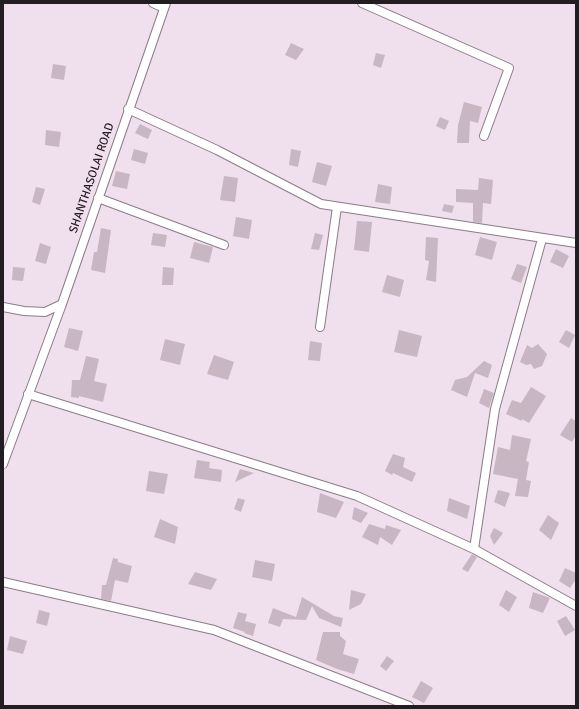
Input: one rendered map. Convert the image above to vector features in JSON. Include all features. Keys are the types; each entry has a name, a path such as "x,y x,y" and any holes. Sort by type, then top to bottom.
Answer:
{"street":[{"path":"153,3 165,5"},
{"path":"362,3 509,68 484,136"},
{"name":"SHANTHASOLAI ROAD","path":"3,464 62,304 165,5"},
{"path":"128,109 217,150 321,204 576,243"},
{"path":"98,198 224,245"},
{"path":"320,327 337,207"},
{"path":"474,549 495,409 531,285 542,239"},
{"path":"3,307 24,312 45,312 62,304"},
{"path":"28,394 357,496 474,549 576,606"},
{"path":"3,582 214,630 409,706"}],"building":[{"path":"291,43 304,49 296,60 285,55"},
{"path":"376,53 385,55 381,68 373,65"},
{"path":"53,64 66,66 64,80 51,78"},
{"path":"464,102 482,107 478,123 470,121 469,143 457,143 458,125"},
{"path":"440,117 449,121 445,130 436,126"},
{"path":"140,124 152,130 148,139 135,133"},
{"path":"46,130 61,132 59,147 45,145"},
{"path":"134,149 148,153 145,164 131,160"},
{"path":"291,149 301,151 298,167 289,165"},
{"path":"317,162 332,166 326,186 312,182"},
{"path":"116,171 130,174 127,189 112,186"},
{"path":"224,176 238,178 235,202 220,200"},
{"path":"479,178 493,180 491,204 483,203 482,223 473,222 473,203 456,202 456,189 478,190"},
{"path":"378,184 392,187 390,204 375,202"},
{"path":"36,187 45,189 40,205 32,202"},
{"path":"444,204 454,206 452,213 442,211"},
{"path":"236,217 252,220 249,239 233,236"},
{"path":"357,221 372,222 369,252 354,250"},
{"path":"101,228 111,230 105,273 91,270 94,252 97,252"},
{"path":"153,233 167,235 165,247 151,245"},
{"path":"315,233 323,235 319,250 311,249"},
{"path":"426,237 438,238 436,282 426,280 429,261 425,260"},
{"path":"480,237 497,242 492,260 475,255"},
{"path":"194,242 213,247 209,263 190,258"},
{"path":"40,243 51,247 46,264 35,261"},
{"path":"556,249 569,256 563,268 550,262"},
{"path":"517,264 527,267 521,283 511,279"},
{"path":"13,267 25,268 23,281 12,280"},
{"path":"163,267 174,268 173,285 162,285"},
{"path":"387,275 404,280 400,297 382,292"},
{"path":"69,328 83,331 78,351 64,347"},
{"path":"399,330 422,336 417,357 394,352"},
{"path":"566,330 575,335 569,348 559,342"},
{"path":"165,339 185,344 180,365 160,360"},
{"path":"310,341 322,343 320,361 308,360"},
{"path":"538,344 547,354 542,366 534,369 531,364 526,365 520,362 527,345 532,348"},
{"path":"214,355 234,362 228,380 207,374"},
{"path":"86,356 99,359 94,381 107,384 103,402 79,396 79,398 71,397 72,380 80,380"},
{"path":"484,361 492,365 488,378 475,373 467,397 451,390 455,380 467,377"},
{"path":"531,387 546,396 529,423 506,414 512,400 521,403"},
{"path":"484,389 494,393 489,408 479,403"},
{"path":"571,418 576,421 576,435 572,442 560,435"},
{"path":"512,435 531,439 526,461 529,462 526,480 531,481 528,497 515,496 518,479 493,474 498,447 510,450"},
{"path":"393,454 405,458 403,467 416,473 412,482 385,471"},
{"path":"197,460 210,462 209,468 222,470 221,482 194,478"},
{"path":"240,469 254,473 235,482"},
{"path":"149,471 168,474 164,494 146,491"},
{"path":"498,490 510,493 505,507 494,502"},
{"path":"320,493 344,502 336,518 317,512"},
{"path":"238,498 245,500 241,512 234,509"},
{"path":"449,498 470,506 467,519 447,511"},
{"path":"354,507 368,513 361,523 352,519"},
{"path":"548,515 559,523 551,540 539,530"},
{"path":"160,519 178,527 175,544 154,537"},
{"path":"369,524 385,529 386,525 401,530 392,545 380,537 378,545 362,537"},
{"path":"494,528 503,533 494,545 490,536"},
{"path":"472,554 477,557 468,572 462,569"},
{"path":"113,558 118,559 118,562 132,566 128,583 115,580 111,601 101,599 102,585 106,585"},
{"path":"255,560 275,564 272,581 252,577"},
{"path":"565,568 576,573 576,579 570,588 559,581"},
{"path":"195,572 217,579 211,590 188,584"},
{"path":"351,590 366,594 361,604 349,610"},
{"path":"506,590 517,597 509,612 499,605"},
{"path":"533,592 550,598 543,613 529,608"},
{"path":"302,597 334,616 343,618 341,627 319,618 312,606 306,620 283,619 280,627 268,623 273,608 296,617"},
{"path":"39,610 50,613 47,626 36,623"},
{"path":"238,612 247,614 245,621 256,624 253,636 233,628"},
{"path":"566,616 575,630 565,636 557,621"},
{"path":"323,632 340,632 340,636 346,641 343,654 359,659 354,674 316,660"},
{"path":"10,636 27,641 23,654 7,650"},
{"path":"387,656 394,661 386,671 380,666"},
{"path":"421,681 433,688 424,703 412,697"}]}
